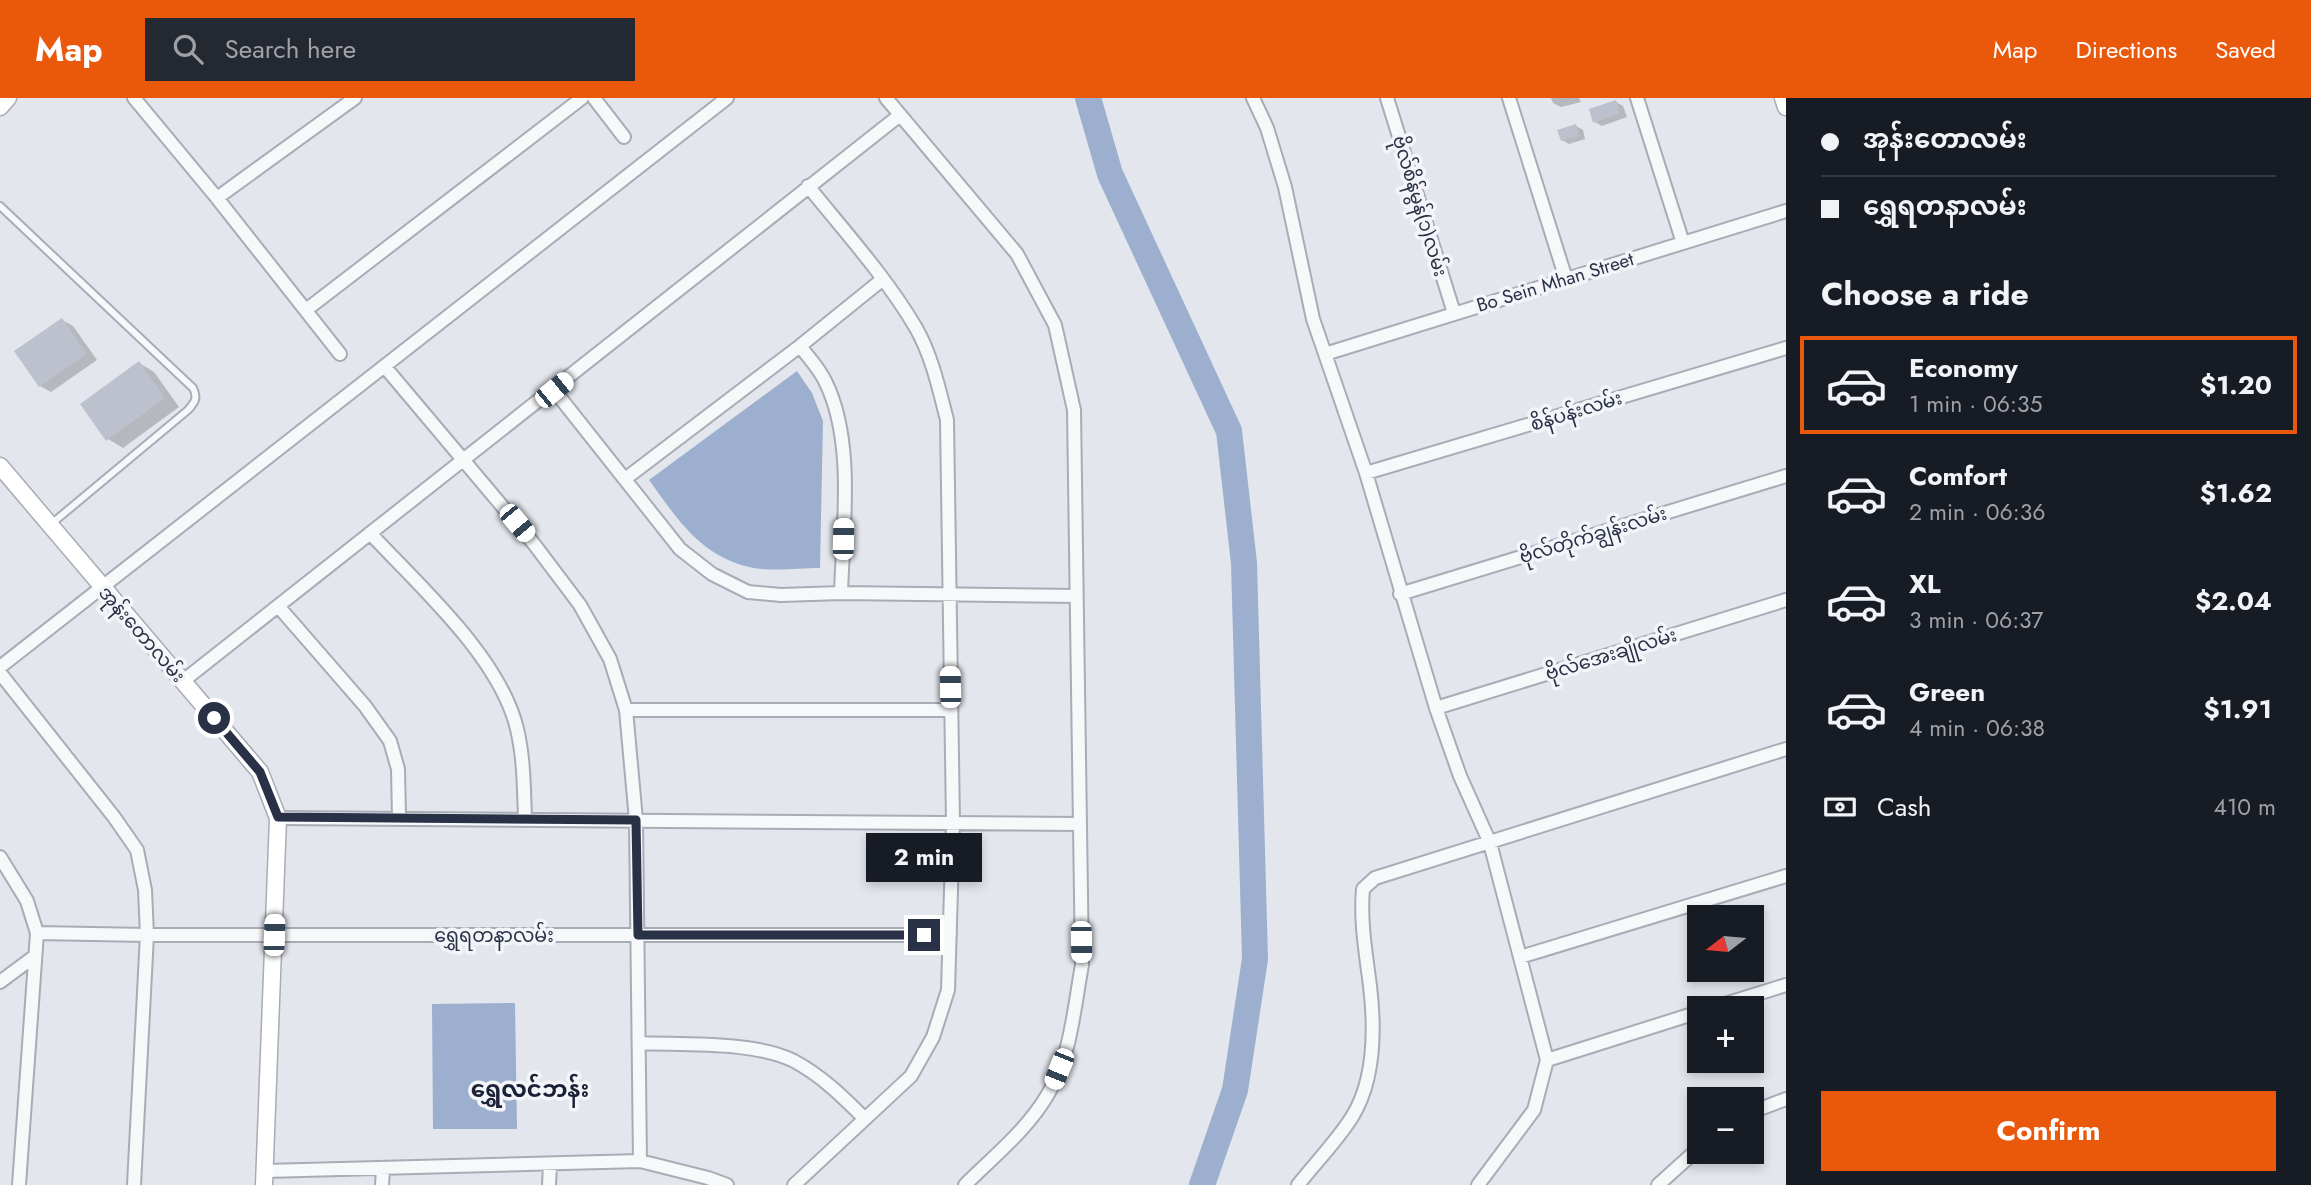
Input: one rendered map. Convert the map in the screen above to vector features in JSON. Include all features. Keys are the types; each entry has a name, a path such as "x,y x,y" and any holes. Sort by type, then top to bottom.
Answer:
{"street":[{"path":"0,107 8,98"},
{"path":"134,98 340,354"},
{"path":"217,198 355,98"},
{"path":"306,310 582,98"},
{"path":"594,98 624,137"},
{"path":"0,667 727,98"},
{"path":"886,98 1017,254 1055,325 1074,410 1082,965 1068,1044 1049,1094 1023,1126 965,1185"},
{"path":"1253,98 1267,128 1285,187 1313,319 1366,473 1436,708 1460,776 1490,843 1547,1060 1534,1110 1478,1185"},
{"name":"ဗိုလ်စိန်မွန်(၁)လမ်း","path":"1387,98 1454,313"},
{"path":"1509,98 1566,279"},
{"path":"1637,98 1683,243"},
{"path":"1783,98 1786,107"},
{"path":"183,681 900,115"},
{"path":"794,1185 911,1076 933,1037 948,990 953,823 947,420 936,374 917,330 883,279 808,186"},
{"name":"Bo Sein Mhan Street","path":"1325,354 1786,211"},
{"path":"625,479 800,346 883,279"},
{"path":"800,346 825,379 838,413 845,458 841,593"},
{"name":"စိန်ပန်းလမ်း","path":"1366,473 1786,348"},
{"path":"385,367 534,544 580,605 610,659 626,710 636,820 640,1161"},
{"path":"554,390 680,549 712,575 748,592 1076,596"},
{"name":"အုန်းတောလမ်း","path":"0,466 260,772 278,817 265,1178"},
{"name":"ဗိုလ်တိုက်ချွန်းလမ်း","path":"1401,594 1786,476"},
{"path":"370,533 464,634 496,677 517,727 525,820"},
{"name":"ဗိုလ်အေးချိုလမ်း","path":"1436,708 1786,600"},
{"path":"278,606 365,706 390,741 398,769 399,818"},
{"path":"0,673 137,850 145,890 147,935 134,1185"},
{"path":"626,710 951,710"},
{"path":"1298,1185 1352,1116 1367,1080 1372,1043 1371,996 1361,908 1363,889 1375,878 1786,748"},
{"path":"278,817 1079,824"},
{"path":"0,857 27,901 37,933 19,1185"},
{"path":"1520,957 1786,876"},
{"name":"ရွှေရတနာလမ်း","path":"37,933 950,935"},
{"path":"0,982 35,956"},
{"path":"1751,996 1786,985"},
{"path":"1547,1060 1687,1016"},
{"path":"639,1043 751,1048 792,1060 830,1085 865,1119"},
{"path":"1764,1107 1786,1099"},
{"path":"1658,1185 1687,1159"},
{"path":"265,1178 383,1169 640,1161 727,1185"},
{"path":"549,1185 550,1165"},
{"path":"382,1185 383,1169"}],"lane":[{"path":"0,206 193,388 196,395 188,410 49,525"}],"water":[{"path":"797,371 812,393 823,421 820,568 775,570 749,567 716,554 703,544 680,521 649,480"},
{"path":"515,1003 517,1129 433,1129 432,1004"}],"building":[{"path":"1616,100 1620,113 1593,123 1589,109"},
{"path":"1576,124 1579,136 1561,141 1557,130"},
{"path":"62,318 87,354 39,387 14,351"},
{"path":"139,361 165,398 106,441 80,404"}],"waterway":[{"path":"1088,98 1110,174 1229,431 1244,563 1255,959 1235,1090 1202,1185"}],"district":[{"name":"ရွှေလင်ဘန်း","path":"530,1089"}],"route":[{"path":"214,718 260,772 278,817 636,820 638,935 924,935"}]}
